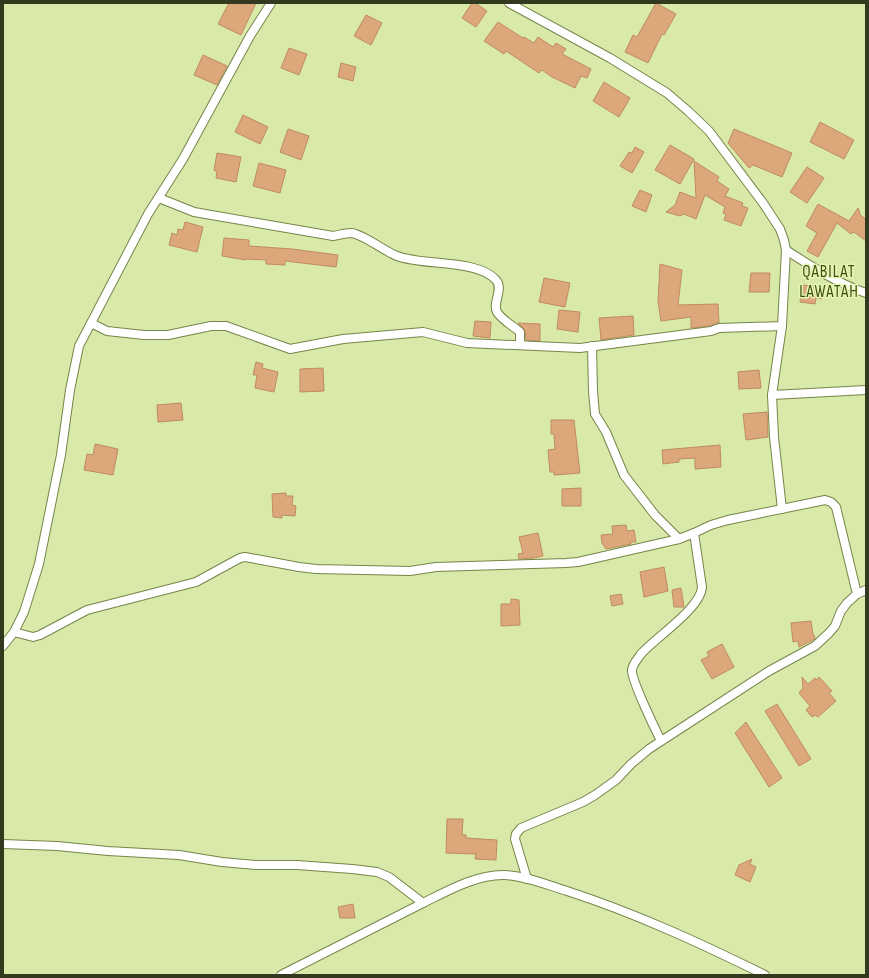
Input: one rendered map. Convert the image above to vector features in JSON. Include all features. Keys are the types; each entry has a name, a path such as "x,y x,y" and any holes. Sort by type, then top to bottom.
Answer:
{"street":[{"path":"3,646 14,632 24,612 39,564 61,455 79,346 148,214 183,159 250,36 271,3"},
{"path":"511,4 610,58 667,93 709,131 763,203 780,229 786,250 782,326 772,395 774,437 782,509"},
{"path":"159,198 194,212 333,236 353,233 399,257 470,267 482,271 490,275 499,284 497,311 500,316 520,332 520,345"},
{"path":"786,250 826,275 866,293"},
{"path":"91,323 107,331 144,336 168,335 211,326 226,326 290,349 343,339 423,332 467,343 567,348 711,331 719,328 782,326"},
{"path":"592,346 595,414 606,432 624,475 655,515 679,539"},
{"path":"772,395 866,390"},
{"path":"14,632 33,637 40,635 87,610 196,582 240,558 245,557 316,569 410,571 436,567 578,562 679,539 718,522 825,500 832,502 836,507 857,594"},
{"path":"661,741 635,682 632,670 634,663 647,647 690,609 699,598 702,587 694,533"},
{"path":"527,879 516,839 516,834 521,828 583,802 616,780 640,756 661,741 769,671 815,646 835,626 841,611 846,604 857,594 866,590"},
{"path":"3,844 57,846 108,851 179,855 222,862 256,865 297,865 377,872 389,877 423,903"},
{"path":"282,975 452,889 488,876 506,875 527,879 620,909 765,975"}],"building":[{"path":"229,3 256,3 241,35 218,24"},
{"path":"472,3 475,3 487,11 476,27 462,18"},
{"path":"656,3 676,14 664,35 662,34 648,63 625,52 633,35 637,37"},
{"path":"366,15 382,23 371,45 354,36"},
{"path":"498,22 523,38 524,37 534,43 538,37 553,47 556,43 566,49 562,54 591,69 587,78 581,76 575,88 552,77 542,70 539,73 506,51 504,54 484,41"},
{"path":"289,48 307,54 299,75 281,68"},
{"path":"203,55 227,66 217,85 194,75"},
{"path":"341,63 356,67 353,81 338,77"},
{"path":"604,82 630,98 619,117 593,101"},
{"path":"243,115 268,127 260,144 235,132"},
{"path":"820,122 854,140 844,159 810,142"},
{"path":"288,129 309,136 301,160 280,152"},
{"path":"734,129 792,153 782,177 753,165 749,168 728,143"},
{"path":"670,145 694,159 680,184 655,170"},
{"path":"635,147 644,152 632,173 620,166 629,152 632,153"},
{"path":"217,153 241,157 236,182 216,178 217,172 214,170"},
{"path":"694,161 719,177 717,181 729,189 725,196 743,203 742,206 748,208 741,226 724,220 726,214 723,213 725,207 705,195 696,219 684,214 680,216 666,212 675,205 680,192 696,198"},
{"path":"259,163 286,170 280,193 253,186"},
{"path":"807,167 824,178 807,203 790,192"},
{"path":"640,190 652,195 646,212 632,206"},
{"path":"818,204 849,221 858,208 861,216 866,219 866,241 854,232 851,234 837,223 818,257 807,251 817,233 806,226"},
{"path":"185,222 203,227 197,252 169,245 172,233 177,235 178,229 183,230"},
{"path":"224,238 249,240 249,246 292,249 338,255 336,267 285,261 285,265 266,264 266,260 246,260 222,256"},
{"path":"660,264 682,270 678,305 718,304 719,323 710,326 691,328 691,317 661,321 658,301"},
{"path":"751,273 770,273 769,292 749,292"},
{"path":"544,278 570,283 565,307 539,302"},
{"path":"802,285 823,287 822,299 816,298 815,304 800,302"},
{"path":"559,310 580,312 578,332 557,329"},
{"path":"633,316 634,335 601,340 599,318"},
{"path":"475,321 491,322 490,338 473,336"},
{"path":"518,323 540,324 540,341 526,340 525,330"},
{"path":"256,362 263,364 262,368 278,372 274,392 255,388 257,375 253,375"},
{"path":"323,368 324,391 300,392 300,369"},
{"path":"759,370 761,388 739,389 738,372"},
{"path":"181,403 183,420 158,422 157,405"},
{"path":"767,412 768,437 746,440 743,414"},
{"path":"551,420 574,420 580,473 554,475 554,472 550,472 548,450 555,449 554,434 551,434"},
{"path":"95,444 118,449 113,475 84,470 87,454 93,455"},
{"path":"720,445 721,467 695,469 695,458 679,459 679,462 663,464 662,450"},
{"path":"581,488 581,506 562,506 562,489"},
{"path":"286,493 286,496 293,496 292,505 296,506 295,516 282,515 282,518 273,517 272,494"},
{"path":"626,525 627,531 634,530 636,542 630,542 631,544 606,549 602,543 601,535 613,534 612,526"},
{"path":"538,533 543,556 519,559 518,554 523,553 519,537"},
{"path":"664,567 668,591 644,597 640,572"},
{"path":"681,588 684,607 674,607 672,590"},
{"path":"621,594 623,604 612,606 610,596"},
{"path":"511,599 519,600 520,625 501,626 501,604 511,604"},
{"path":"811,621 815,639 799,647 798,641 793,642 791,623"},
{"path":"722,644 734,667 712,679 701,660 709,656 707,652"},
{"path":"802,677 808,684 815,678 817,680 819,677 832,691 829,693 836,701 818,717 815,715 812,717 806,710 810,706 799,693 803,688"},
{"path":"777,704 811,759 799,766 765,711"},
{"path":"746,722 782,778 769,787 735,733"},
{"path":"447,819 463,819 462,835 466,835 466,838 497,840 496,860 475,859 476,854 446,853"},
{"path":"752,859 750,864 756,867 750,882 735,875 739,865"},
{"path":"353,904 355,918 340,918 338,907"}],"district":[{"name":"QABILAT LAWATAH","path":"829,282"}]}
